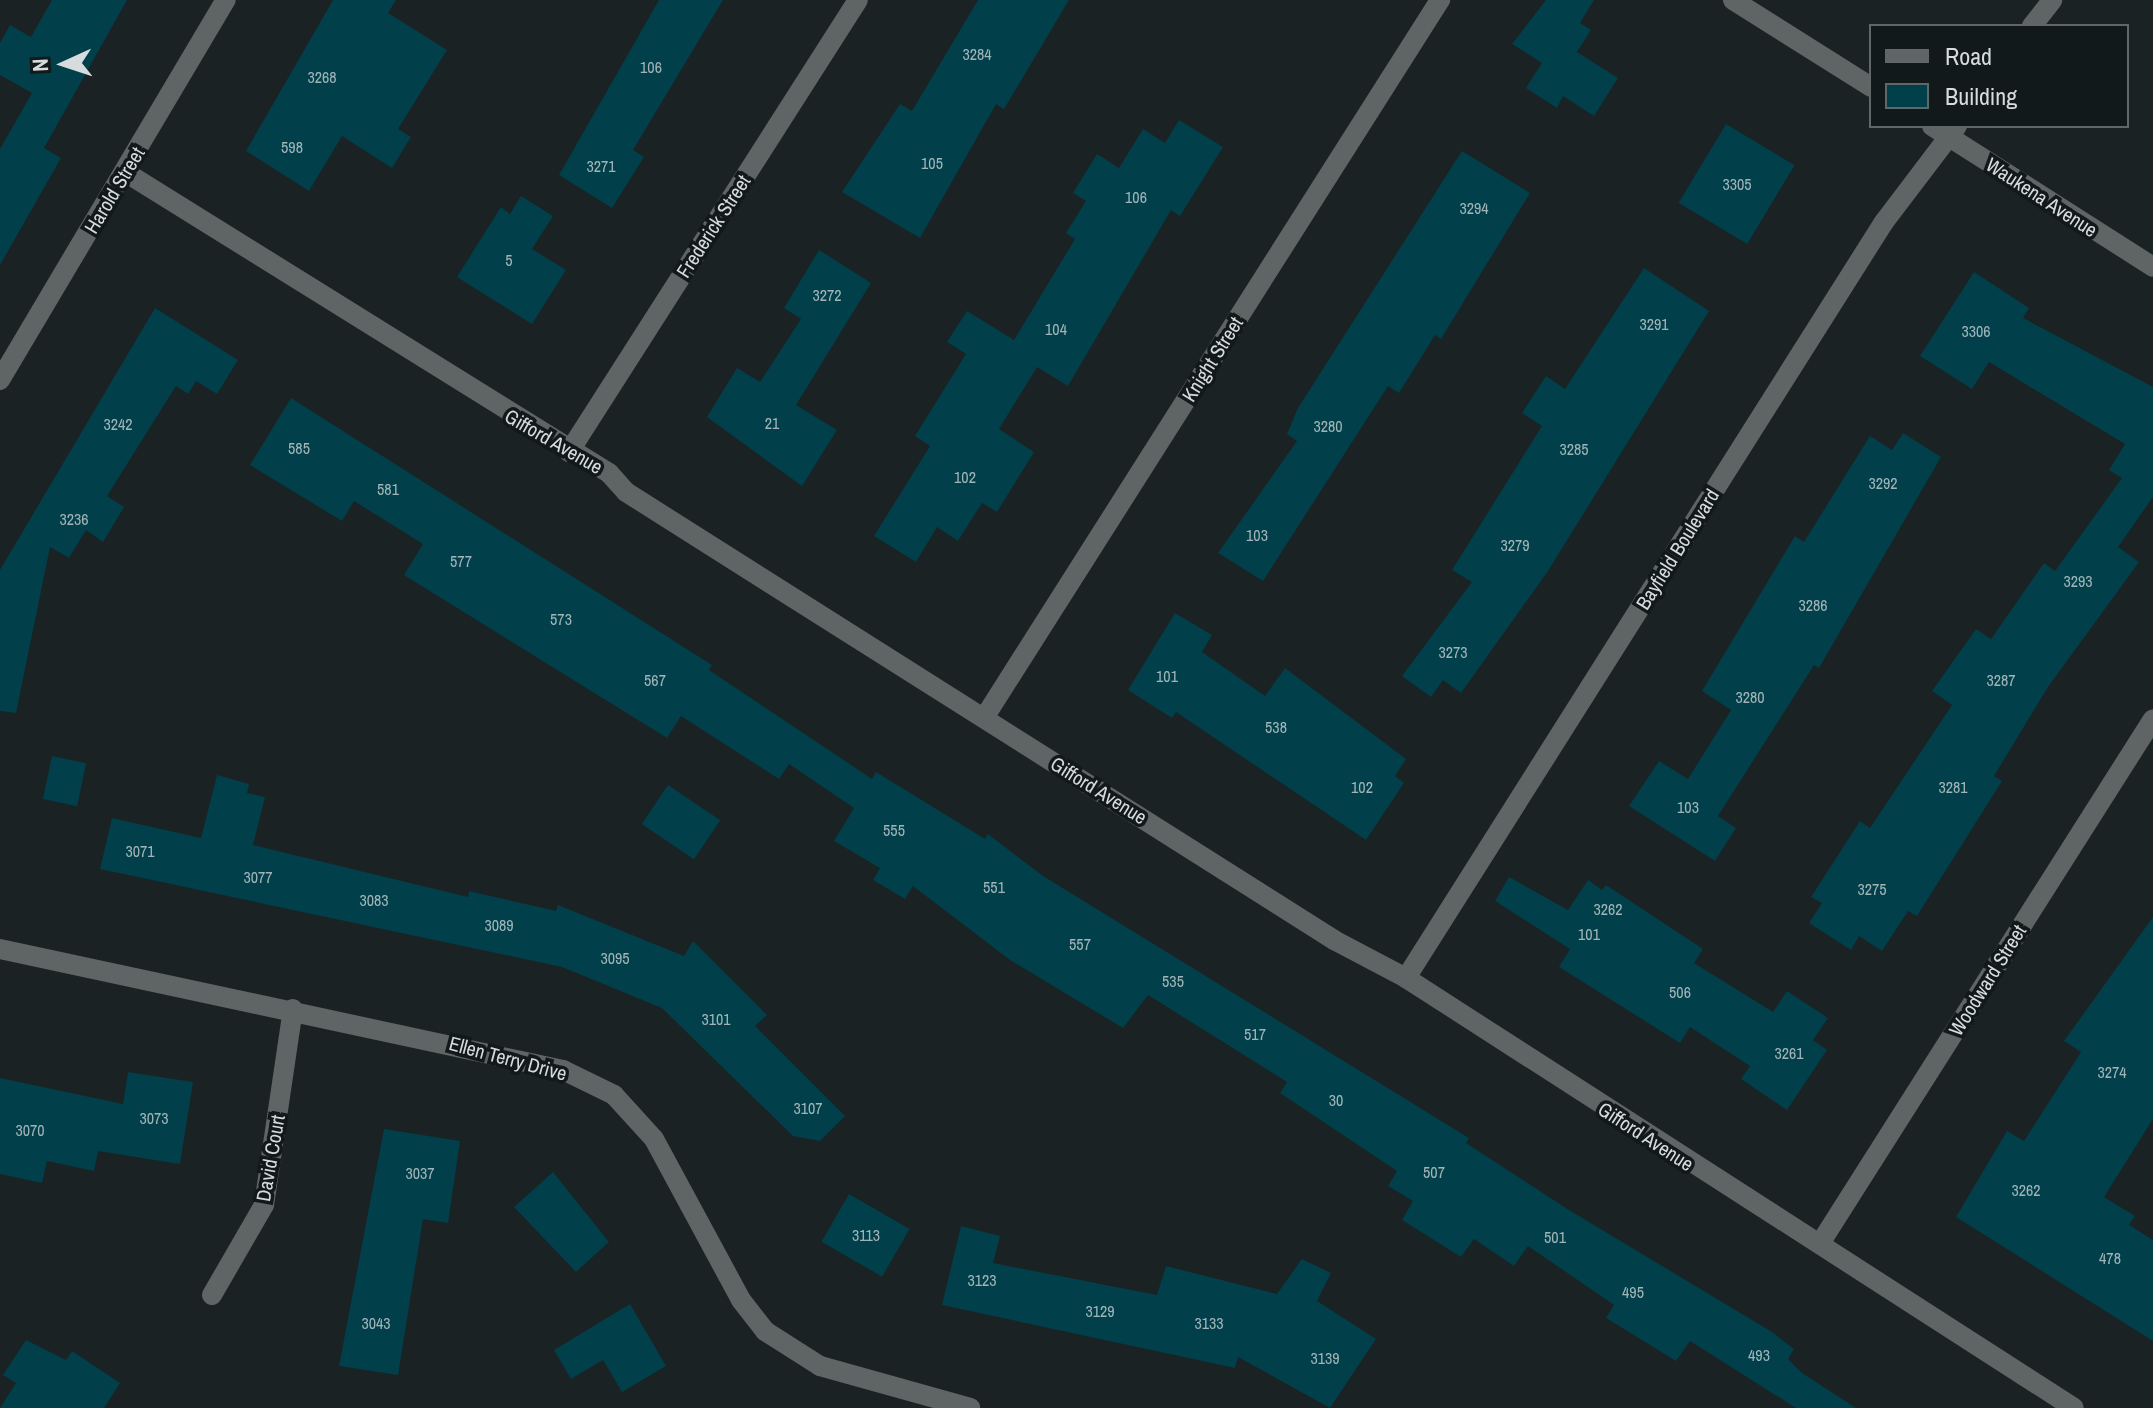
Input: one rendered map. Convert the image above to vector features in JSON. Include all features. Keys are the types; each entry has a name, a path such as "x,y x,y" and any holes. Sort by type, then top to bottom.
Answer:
{"street":[{"name":"Harold Street","path":"0,380 226,0"},
{"name":"Frederick Street","path":"569,452 858,0"},
{"name":"Knight Street","path":"984,718 1440,0"},
{"path":"1733,0 1869,86"},
{"path":"2034,24 2052,0"},
{"name":"Waukena Avenue","path":"1946,130 2153,267"},
{"name":"Bayfield Boulevard","path":"1406,978 1884,222 1946,130"},
{"name":"Gifford Avenue","path":"125,172 984,718 1406,978 1717,1182 1821,1242 2074,1408"},
{"name":"Woodward Street","path":"1821,1242 2153,719"},
{"name":"Ellen Terry Drive","path":"0,949 499,1051 614,1095 654,1139 741,1300 765,1331 820,1366 970,1408"},
{"name":"David Court","path":"212,1295 264,1205 293,1009"}],"building":[{"path":"52,0 127,0 44,148 61,158 0,265 0,149 32,93 0,75 0,43 10,25 31,37"},
{"path":"333,0 396,0 388,13 447,50 398,129 411,137 392,168 342,136 309,191 246,151"},
{"path":"659,0 723,0 633,150 644,157 612,208 559,175"},
{"path":"978,0 1069,0 1004,109 996,104 920,238 842,192 900,104 912,111"},
{"path":"1546,0 1594,0 1580,23 1591,30 1577,52 1618,78 1594,116 1563,96 1557,108 1526,88 1542,63 1512,44"},
{"path":"1179,120 1223,147 1180,216 1171,210 1068,386 1037,367 999,429 1034,452 997,512 982,503 958,541 937,527 916,562 874,536 930,446 915,436 966,354 947,342 967,311 1014,340 1075,239 1066,233 1086,201 1073,193 1097,154 1119,168 1143,129 1165,143"},
{"path":"1726,124 1795,165 1747,244 1679,203"},
{"path":"1462,151 1530,193 1441,339 1435,335 1399,393 1388,386 1263,581 1218,553 1297,441 1287,434 1298,408"},
{"path":"521,196 553,216 532,249 566,270 532,324 457,277 501,207 510,214"},
{"path":"819,250 871,283 796,405 837,430 802,486 707,417 737,368 760,382 801,319 784,308"},
{"path":"1644,268 1709,311 1548,571 1461,693 1443,680 1431,697 1402,676 1472,582 1452,570 1542,426 1522,413 1546,376 1565,389"},
{"path":"1974,272 2029,308 2023,318 2153,387 2153,497 2118,547 2139,562 2048,687 1994,776 2002,781 1917,916 1908,911 1882,951 1859,936 1851,950 1809,923 1822,903 1811,897 1860,821 1870,828 1952,705 1932,691 1976,629 1991,639 2044,563 2055,571 2122,478 2109,470 2125,444 1989,362 1972,389 1920,356"},
{"path":"155,308 238,360 217,394 196,381 188,394 176,386 107,496 124,507 103,542 86,530 69,558 50,547 16,713 0,711 0,570"},
{"path":"291,398 712,665 709,670 872,779 876,772 985,839 988,834 1043,876 1469,1138 1466,1143 1569,1210 1772,1332 1794,1349 1788,1359 1802,1373 1856,1408 1796,1408 1690,1341 1676,1361 1606,1318 1614,1305 1528,1246 1514,1266 1474,1239 1461,1257 1402,1220 1413,1201 1388,1186 1397,1171 1280,1093 1287,1082 1148,995 1123,1028 1010,960 913,886 905,899 873,880 880,868 834,841 854,808 789,764 779,779 681,716 667,738 404,575 423,544 354,501 342,521 250,465"},
{"path":"1903,433 1941,457 1819,668 1814,665 1718,816 1736,828 1715,861 1629,806 1659,761 1688,779 1731,710 1702,691 1795,536 1804,542 1870,436 1892,450"},
{"path":"1175,613 1212,635 1202,652 1265,696 1285,668 1406,759 1395,776 1404,783 1366,840 1176,712 1172,718 1128,690"},
{"path":"52,756 86,763 77,806 43,799"},
{"path":"217,775 249,784 247,793 265,797 253,845 468,897 469,891 556,911 558,905 684,956 693,941 767,1015 755,1026 845,1116 820,1141 793,1136 662,1008 562,967 100,869 112,818 201,838"},
{"path":"668,785 720,820 694,859 642,824"},
{"path":"1509,877 1568,910 1588,880 1602,890 1606,885 1703,949 1694,963 1773,1012 1787,991 1828,1018 1813,1040 1827,1050 1787,1110 1741,1079 1750,1066 1690,1027 1680,1043 1559,967 1570,949 1495,901"},
{"path":"2153,917 2153,1119 2104,1197 2135,1216 2129,1225 2153,1240 2153,1341 1956,1217 2007,1131 2024,1141 2081,1052 2064,1041"},
{"path":"128,1072 193,1082 180,1164 98,1151 94,1171 47,1161 42,1183 0,1174 0,1078 123,1104"},
{"path":"384,1129 460,1141 448,1223 423,1219 398,1375 339,1366"},
{"path":"553,1172 609,1242 576,1272 514,1207"},
{"path":"849,1194 910,1229 882,1277 822,1242"},
{"path":"961,1226 1000,1236 993,1263 1157,1295 1166,1266 1277,1294 1302,1259 1331,1273 1317,1301 1376,1339 1330,1408 1238,1357 1235,1368 942,1305"},
{"path":"630,1304 666,1366 622,1392 603,1360 571,1379 554,1350"},
{"path":"26,1340 66,1360 72,1351 120,1383 104,1408 0,1408 16,1383 3,1375"}]}
